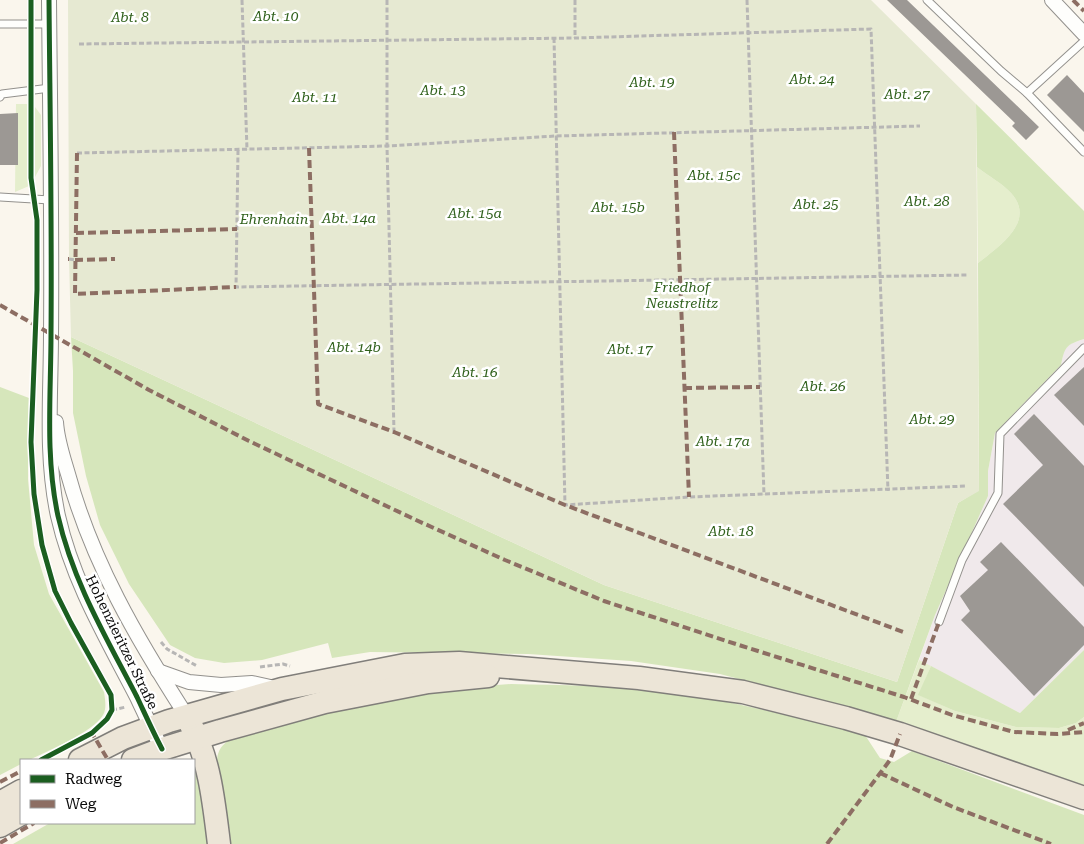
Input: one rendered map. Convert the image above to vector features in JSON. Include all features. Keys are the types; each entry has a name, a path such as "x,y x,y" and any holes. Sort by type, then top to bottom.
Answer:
{"main road":[{"path":"82,759 123,738 151,727 186,715 282,689 405,665 459,663 534,671 639,678 743,692 846,718 900,734 1084,798"},
{"path":"135,759 198,738 325,702 428,682 534,671"},
{"path":"186,715 198,738 205,760 219,844"},
{"path":"0,803 20,793"},
{"path":"0,826 20,815"}],"street":[{"name":"Hohenzieritzer Straße","path":"49,0 51,334 49,443 52,485 58,517 74,569 91,610 162,749"},
{"path":"1052,0 1084,34"},
{"name":"Hohenzieritzer Straße","path":"51,334 57,433 73,492 92,548 127,618 186,715"},
{"path":"158,671 189,682 221,685 252,684 282,689"}],"lane":[{"path":"927,0 1001,72 1027,93 1084,152"},
{"path":"0,24 49,24"},
{"path":"1027,93 1084,41"},
{"path":"0,97 2,94 50,88"},
{"path":"0,197 50,200"},
{"path":"939,622 962,560 998,493 1000,434 1084,348"}],"path":[{"path":"242,0 247,150"},
{"path":"387,0 387,146 394,432"},
{"path":"575,0 575,38"},
{"path":"747,0 764,495"},
{"path":"79,44 575,38 871,29 888,491"},
{"path":"554,38 565,505 689,497 888,491 968,486"},
{"path":"76,153 387,146 556,136 920,126"},
{"path":"238,150 236,287 968,275"},
{"path":"68,249 68,259 76,260"},
{"path":"161,641 166,649 196,666"},
{"path":"108,719 112,710 111,702"}],"shaded area":[{"path":"1084,339 1084,650 1020,713 919,660 935,615 988,496 988,471 995,433 1061,365 1064,350 1070,344"}],"green space":[{"name":"Friedhof Neustrelitz","path":"68,0 871,0 976,104 979,491 958,503 897,682 604,585 71,337"},
{"path":"16,104 29,104 29,186 15,192"},
{"path":"976,104 1084,211 1084,339 1067,347 1061,365 995,433 988,471 988,496 935,615 896,722 720,674 631,661 528,654 370,652 332,658 328,643 262,660 224,663 195,658 170,645 129,584 100,525 86,476 73,413 71,337 604,585 897,682 958,503 979,490 978,263 1012,233 1020,214 1018,204 1011,193 977,167"},
{"path":"35,107 41,115 41,166 35,177"},
{"path":"977,167 1011,193 1018,204 1020,214 1012,233 978,263"},
{"path":"0,387 29,398 28,479 34,545 49,594 104,692 105,709 103,715 90,728 31,759 20,759 20,765 0,775"},
{"path":"1084,650 1084,717 1076,723 1059,728 1016,727 955,711 918,695 931,666 1020,713"},
{"path":"919,660 931,666 919,695 955,711 1016,727 1059,728 1076,723 1084,717 1084,787 896,722"},
{"path":"511,684 567,685 660,691 712,699 865,735 880,758 894,762 912,751 1084,815 1084,844 229,844 218,785 217,762 221,748 237,735 324,710 445,689"},
{"path":"195,764 198,771 210,844 13,844 48,824 195,824"}],"building":[{"path":"887,0 907,0 1039,127 1026,140 1012,126 1015,123"},
{"path":"1067,75 1084,93 1084,132 1047,95"},
{"path":"18,113 18,165 0,165 0,114"},
{"path":"1084,367 1084,426 1054,395"},
{"path":"1034,414 1084,466 1084,587 1003,504 1043,465 1014,434"},
{"path":"1001,542 1084,627 1084,645 1034,696 961,620 970,611 960,596 988,570 980,562"}],"marked path":[{"path":"1073,0 1084,11"},
{"path":"674,132 689,497"},
{"path":"309,148 318,404 394,432 565,505 906,633"},
{"path":"77,153 75,294 236,287"},
{"path":"76,233 237,229"},
{"path":"75,260 115,259"},
{"path":"0,305 149,390 249,441 416,520 505,560 604,601 904,697 952,715 1014,732 1058,734 1084,732"},
{"path":"684,388 760,387"},
{"path":"911,699 939,622"},
{"path":"1068,730 1084,723"},
{"path":"89,734 92,733 107,759"},
{"path":"827,844 890,760 900,734"},
{"path":"0,782 20,772"},
{"path":"880,773 953,807 1051,844"},
{"path":"0,843 32,824"}],"cycle path":[{"path":"31,0 31,178 37,220 37,290 31,442 34,494 42,545 55,591 111,695 112,710 107,719 92,733 43,759"},
{"path":"49,0 50,448 54,493 64,540 81,586 162,749"}],"park label":[{"name":"Abt. 10","path":"276,16"},
{"name":"Abt. 8","path":"130,17"},
{"name":"Abt. 24","path":"812,79"},
{"name":"Abt. 19","path":"652,82"},
{"name":"Abt. 13","path":"443,90"},
{"name":"Abt. 27","path":"907,94"},
{"name":"Abt. 11","path":"315,97"},
{"name":"Abt. 15c","path":"714,175"},
{"name":"Abt. 28","path":"927,201"},
{"name":"Abt. 25","path":"816,204"},
{"name":"Abt. 15b","path":"618,207"},
{"name":"Abt. 15a","path":"475,213"},
{"name":"Abt. 14a","path":"349,218"},
{"name":"Ehrenhain","path":"274,219"},
{"name":"Abt. 14b","path":"354,347"},
{"name":"Abt. 17","path":"630,349"},
{"name":"Abt. 16","path":"475,372"},
{"name":"Abt. 26","path":"823,386"},
{"name":"Abt. 29","path":"932,419"},
{"name":"Abt. 17a","path":"723,441"},
{"name":"Abt. 18","path":"731,531"}]}
